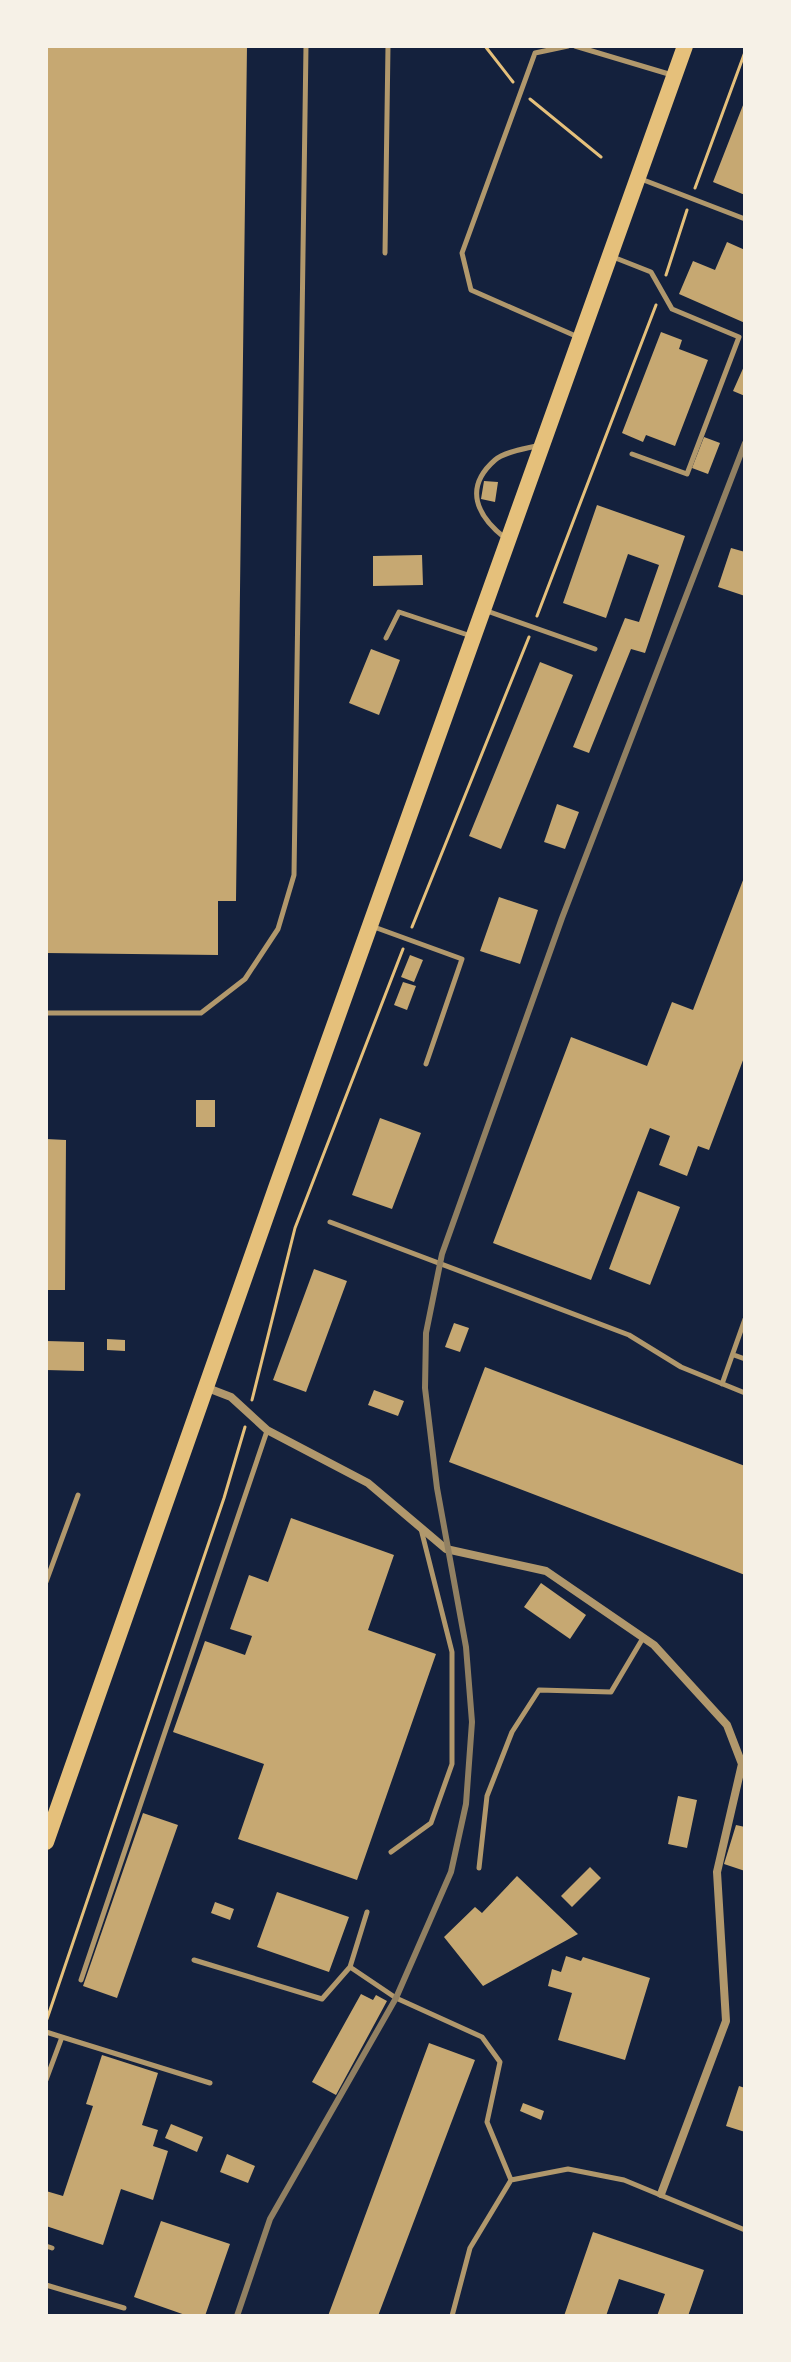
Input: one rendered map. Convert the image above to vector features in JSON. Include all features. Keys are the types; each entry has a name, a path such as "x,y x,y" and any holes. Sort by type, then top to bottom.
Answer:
{"main road":[{"path":"46,1842 205,1387 685,46"}],"street":[{"path":"205,1387 231,1397 267,1430 368,1483 446,1549 546,1571 654,1645 727,1725 742,1764 717,1872 726,2021 661,2194"}],"lane":[{"path":"46,1013 201,1013 245,979 278,929 294,875 306,46"},
{"path":"385,253 388,46"},
{"path":"529,46 535,53"},
{"path":"535,53 568,46"},
{"path":"575,46 673,75"},
{"path":"535,53 462,253 471,290 579,338"},
{"path":"636,177 745,219"},
{"path":"608,255 651,272 672,309 739,337 687,474 632,454"},
{"path":"507,540 487,523 477,505 480,481 496,458 541,444"},
{"path":"482,610 595,649"},
{"path":"386,638 399,612 472,637"},
{"path":"370,925 462,959 426,1064"},
{"path":"330,1222 629,1335 681,1367 745,1393"},
{"path":"722,1384 745,1319"},
{"path":"734,1355 745,1359"},
{"path":"81,1980 267,1430"},
{"path":"46,1582 78,1495"},
{"path":"391,1852 431,1823 452,1764 452,1652 421,1528"},
{"path":"479,1868 487,1796 512,1732 539,1690 611,1692 643,1638"},
{"path":"194,1960 322,1999 350,1967 367,1912"},
{"path":"350,1967 396,1998 482,2037 500,2062 487,2122 511,2180"},
{"path":"46,2032 210,2083"},
{"path":"46,2080 62,2037"},
{"path":"452,2316 470,2248 511,2180 568,2169 624,2180 745,2230"},
{"path":"46,2285 124,2308"}],"path":[{"path":"485,46 521,92 601,157"},
{"path":"46,2023 224,1498 249,1413 295,1228 533,627 661,291 691,198 745,52"}],"building":[{"path":"46,46 247,46 236,901 218,901 218,955 46,953"},
{"path":"745,100 745,195 713,182"},
{"path":"727,242 745,250 745,323 679,294 693,261 715,270"},
{"path":"661,332 682,340 679,349 708,360 675,446 646,435 643,442 622,433"},
{"path":"745,364 745,396 733,391"},
{"path":"704,437 720,443 708,474 692,468"},
{"path":"484,481 498,482 495,502 481,499"},
{"path":"597,505 685,536 645,653 631,649 589,753 573,747 625,618 639,622 659,565 628,554 606,618 563,603"},
{"path":"731,548 745,552 745,596 718,587"},
{"path":"422,555 423,585 373,586 373,556"},
{"path":"371,649 400,660 379,715 349,703"},
{"path":"540,662 573,675 501,849 469,836"},
{"path":"557,804 579,812 565,849 544,842"},
{"path":"745,875 745,1055 709,1150 698,1146 687,1176 659,1165 670,1136 650,1128 591,1280 493,1243 571,1037 647,1066 672,1002 693,1010"},
{"path":"499,897 538,910 520,964 480,951"},
{"path":"410,955 423,960 414,982 401,977"},
{"path":"403,982 416,986 407,1010 394,1005"},
{"path":"196,1100 215,1100 215,1127 196,1127"},
{"path":"380,1118 421,1133 392,1209 352,1195"},
{"path":"46,1139 66,1140 65,1290 46,1290"},
{"path":"638,1191 680,1207 650,1285 609,1269"},
{"path":"314,1269 347,1281 306,1392 273,1380"},
{"path":"454,1323 469,1328 460,1352 445,1347"},
{"path":"107,1339 125,1340 125,1351 107,1350"},
{"path":"46,1341 84,1342 84,1371 46,1370"},
{"path":"485,1367 745,1466 745,1575 449,1462"},
{"path":"374,1390 404,1401 398,1416 368,1405"},
{"path":"291,1518 394,1555 368,1630 436,1654 357,1880 238,1839 264,1764 173,1732 205,1641 245,1655 252,1636 230,1629 249,1575 268,1582"},
{"path":"541,1583 586,1615 570,1639 524,1607"},
{"path":"678,1796 697,1800 687,1848 668,1844"},
{"path":"143,1813 178,1825 117,1998 83,1986"},
{"path":"736,1825 745,1827 745,1871 724,1864"},
{"path":"590,1867 601,1878 572,1907 561,1896"},
{"path":"517,1876 578,1934 483,1986 444,1937 475,1907 482,1913"},
{"path":"277,1892 349,1917 329,1972 257,1947"},
{"path":"215,1902 234,1909 230,1920 211,1913"},
{"path":"566,1956 581,1961 583,1957 650,1978 625,2060 558,2040 572,1993 548,1986 552,1969 561,1972"},
{"path":"361,1994 373,2000 376,1995 387,2001 336,2095 312,2082"},
{"path":"429,2043 475,2060 378,2316 328,2316"},
{"path":"102,2055 158,2073 142,2125 158,2130 153,2146 168,2151 153,2200 121,2189 103,2245 46,2226 46,2191 63,2196 93,2106 86,2104"},
{"path":"739,2086 745,2088 745,2132 726,2126"},
{"path":"523,2103 544,2111 541,2120 520,2111"},
{"path":"171,2124 203,2137 197,2152 165,2138"},
{"path":"227,2154 255,2166 248,2183 220,2172"},
{"path":"161,2221 230,2244 205,2316 188,2316 134,2297"},
{"path":"593,2232 704,2270 688,2316 657,2316 665,2294 619,2279 606,2316 564,2316"}],"railway":[{"path":"237,2316 270,2219 396,1998 451,1872 466,1804 472,1722 466,1647 437,1488 425,1388 426,1333 442,1254 562,918 745,443"}]}
